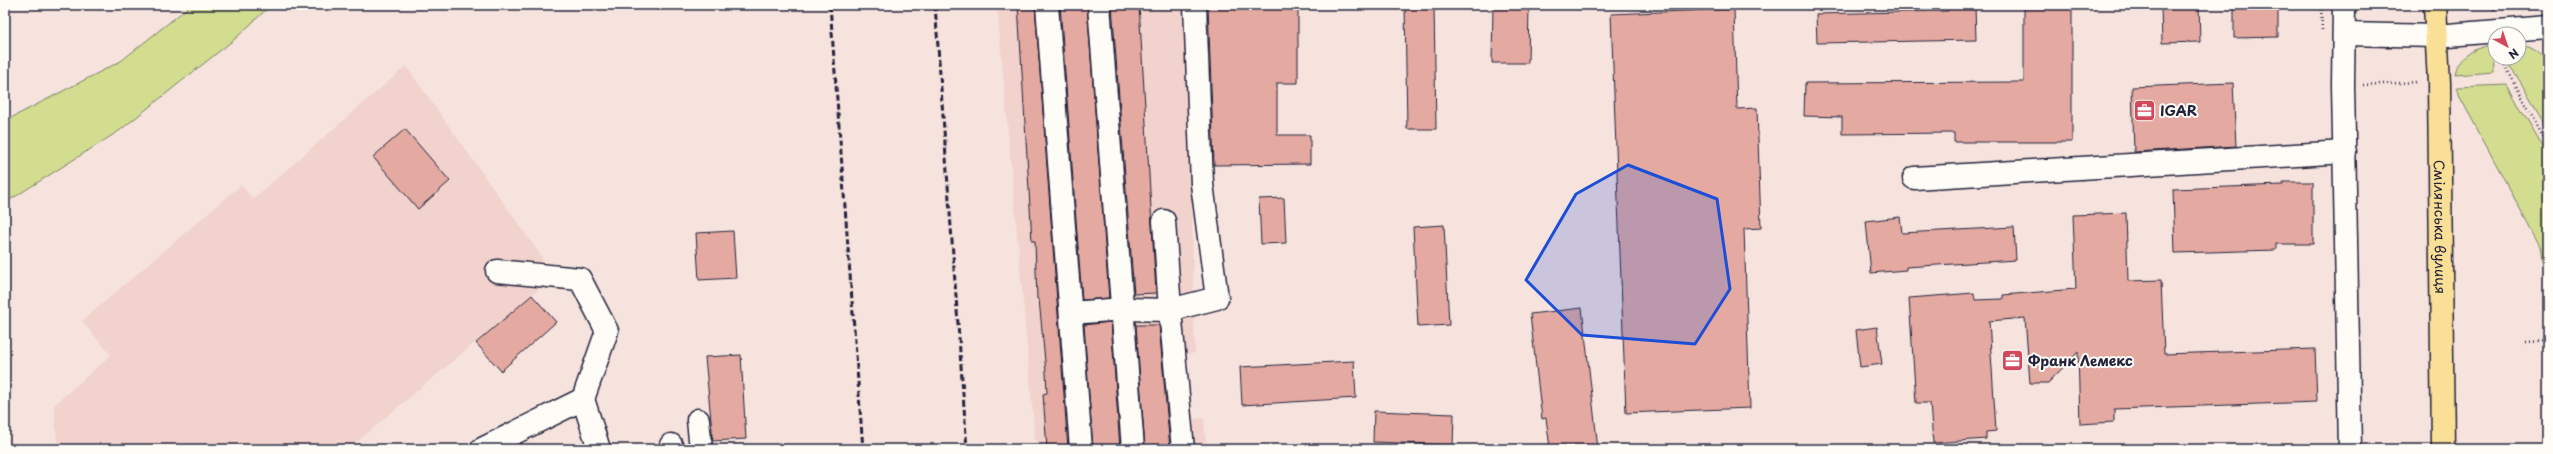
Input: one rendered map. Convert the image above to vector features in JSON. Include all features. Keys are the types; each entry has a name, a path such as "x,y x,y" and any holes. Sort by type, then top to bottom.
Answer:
{"main road":[{"name":"Смілянська вулиця","path":"2435,5 2443,449"}],"lane":[{"path":"1047,5 1081,449"},
{"path":"1099,5 1133,449"},
{"path":"1071,313 1123,309 1170,310 1217,298 1202,184 1195,5"},
{"path":"2344,5 2345,34 2343,85 2350,449"},
{"path":"2345,34 2436,36 2548,27"},
{"path":"1914,178 2345,152"},
{"path":"1164,221 1170,310 1183,449"},
{"path":"497,271 580,279 607,331 583,399 599,449"},
{"path":"482,449 583,399"},
{"path":"698,420 701,449"}],"path":[{"path":"2504,66 2548,145"},
{"path":"2343,85 2418,82"},
{"path":"2525,341 2548,340"}],"highlighted area":[{"path":"1628,165 1717,199 1730,289 1695,344 1582,335 1526,280 1576,194"}],"shaded area":[{"path":"997,5 1187,5 1195,353 1178,356 1187,420 1204,418 1206,449 1036,449"},
{"path":"406,66 542,257 540,288 348,449 58,449 54,405 111,355 82,321 241,185 253,199"}],"green space":[{"path":"191,5 271,5 236,38 119,131 5,203 5,121 121,61"},
{"path":"2487,46 2487,66 2494,66 2494,72 2455,75 2460,62 2464,57"},
{"path":"2527,47 2548,58 2548,131 2520,81 2509,66 2527,66"},
{"path":"2507,85 2548,155 2548,266 2543,267 2540,246 2460,97 2457,87"}],"building":[{"path":"1018,5 1035,5 1068,449 1047,449 1043,394 1047,393 1046,372 1039,299 1037,299 1035,241 1032,241"},
{"path":"1060,5 1087,5 1109,298 1082,300"},
{"path":"1112,5 1139,5 1156,293 1134,294"},
{"path":"1208,5 1298,5 1298,83 1277,83 1277,135 1310,135 1310,164 1214,165"},
{"path":"1405,5 1434,5 1436,129 1407,129"},
{"path":"1493,5 1529,5 1528,63 1492,63"},
{"path":"1948,5 1975,5 1976,40 1817,43 1816,14 1948,11"},
{"path":"2024,5 2072,5 2072,142 1954,142 1954,133 1842,134 1842,117 1804,116 1805,83 2024,82"},
{"path":"2161,5 2199,5 2200,42 2162,43"},
{"path":"2234,5 2278,5 2278,37 2234,38"},
{"path":"1734,9 1737,109 1757,108 1761,228 1744,229 1750,408 1626,413 1611,14"},
{"path":"2233,83 2236,146 2134,152 2132,87"},
{"path":"405,129 450,181 418,209 373,157"},
{"path":"2283,182 2313,182 2313,244 2276,244 2276,250 2175,253 2173,189 2283,185"},
{"path":"1284,198 1286,243 1261,244 1259,199"},
{"path":"2126,213 2128,281 2161,280 2164,354 2315,349 2317,402 2114,409 2114,422 2080,424 2078,352 2048,383 2030,383 2025,318 1989,321 1996,431 1986,432 1986,439 1933,443 1930,403 1916,403 1909,298 1974,293 1975,300 2003,299 2003,295 2076,289 2073,215"},
{"path":"1900,217 1902,233 2014,227 2016,260 1906,267 1906,270 1871,273 1866,221"},
{"path":"1444,225 1449,325 1418,327 1413,227"},
{"path":"733,231 736,278 699,280 696,233"},
{"path":"532,295 556,322 501,371 476,343"},
{"path":"1582,308 1598,449 1575,449 1574,445 1550,448 1546,418 1542,419 1530,314"},
{"path":"1111,322 1120,449 1093,449 1084,325"},
{"path":"1136,325 1159,325 1170,449 1145,449"},
{"path":"1877,327 1882,364 1860,367 1856,330"},
{"path":"741,355 746,439 713,441 705,357"},
{"path":"1354,361 1356,398 1242,405 1240,367"},
{"path":"1374,411 1454,414 1453,445 1373,442"}],"railway":[{"path":"830,5 863,449"},
{"path":"935,5 967,449"}],"place":[{"name":"IGAR","path":"2145,110"},
{"name":"Франк Лемекс","path":"2012,360"}]}
